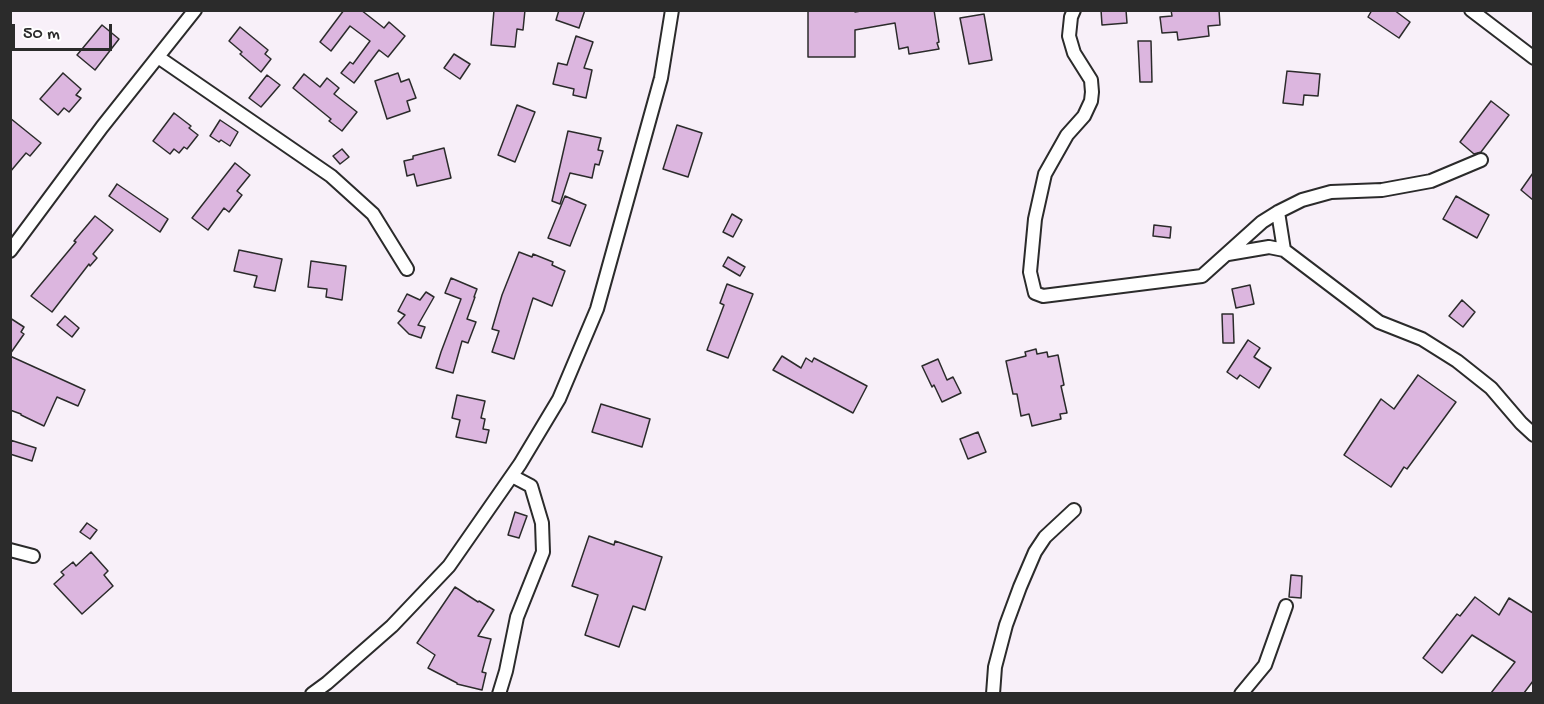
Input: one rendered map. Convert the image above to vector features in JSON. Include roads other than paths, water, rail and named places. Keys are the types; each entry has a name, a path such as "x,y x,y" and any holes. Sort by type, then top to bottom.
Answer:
{"street":[{"path":"10,251 102,127 195,10"},
{"path":"312,693 327,683 392,626 449,566 512,476 559,399 597,309 661,78 672,10"},
{"path":"1074,10 1069,36 1074,53 1091,80 1092,92 1091,101 1084,116 1067,135 1046,174 1035,219 1029,272 1035,293 1043,296 1202,276 1262,222 1302,200 1331,192 1382,190 1431,181 1481,160"},
{"path":"1471,10 1533,58"},
{"path":"158,57 331,176 373,214 407,269"},
{"path":"1278,212 1284,250"},
{"path":"1227,254 1269,247 1284,250 1379,322 1422,339 1456,361 1491,388 1533,435"},
{"path":"499,693 517,617 543,552 542,524 531,486 512,476"},
{"path":"993,693 995,667 1006,625 1035,552 1044,537 1074,510"},
{"path":"10,550 33,556"},
{"path":"1241,693 1265,665 1286,606"}]}
